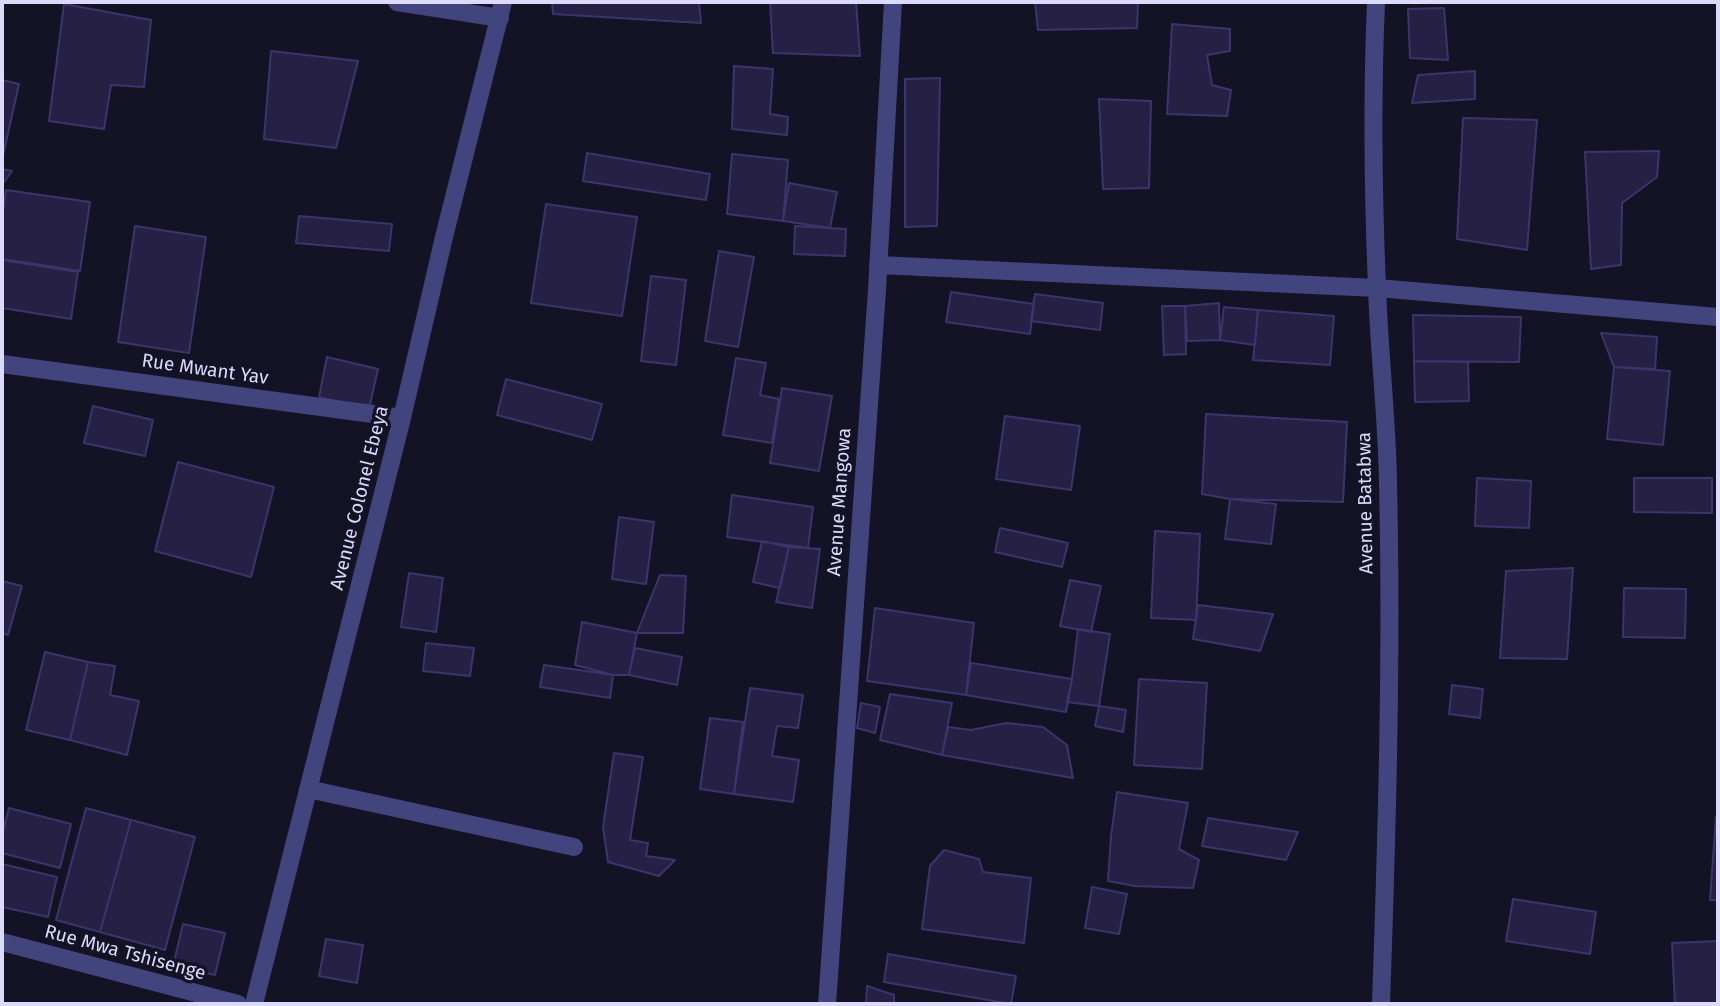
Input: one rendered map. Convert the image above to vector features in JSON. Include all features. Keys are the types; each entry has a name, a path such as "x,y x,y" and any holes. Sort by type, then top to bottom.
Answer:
{"street":[{"path":"397,2 501,10"},
{"name":"Avenue Mangowa","path":"827,1004 878,265 893,2"},
{"name":"Avenue Batabwa","path":"1376,2 1373,70 1377,288 1388,480 1390,736 1381,1004"},
{"name":"Avenue Colonel Ebeya","path":"254,1004 402,418 501,10"},
{"path":"878,265 1377,288 1718,317"},
{"name":"Rue Mwant Yav","path":"2,364 402,418"},
{"path":"308,789 574,847"},
{"name":"Rue Mwa Tshisenge","path":"2,942 238,1004"}],"building":[{"path":"552,2 699,2 701,23 553,14"},
{"path":"770,2 856,2 860,56 773,53"},
{"path":"1035,2 1138,2 1137,28 1038,30"},
{"path":"64,4 151,20 144,87 111,85 104,129 49,121"},
{"path":"1444,8 1448,60 1410,58 1408,9"},
{"path":"1172,24 1230,29 1230,51 1207,55 1212,85 1231,90 1227,116 1167,114"},
{"path":"271,51 358,61 336,148 264,139"},
{"path":"734,66 773,69 770,114 788,117 787,135 732,129"},
{"path":"1475,71 1475,99 1412,103 1418,75"},
{"path":"940,78 937,226 905,227 905,79"},
{"path":"2,80 19,84 2,160"},
{"path":"1099,99 1151,101 1149,188 1103,189"},
{"path":"1463,118 1537,120 1527,250 1457,239"},
{"path":"1659,151 1657,177 1622,203 1621,265 1591,269 1585,152"},
{"path":"587,153 710,174 706,200 583,181"},
{"path":"732,154 788,160 783,221 727,214"},
{"path":"2,169 12,171 2,185"},
{"path":"789,183 837,192 830,228 783,221"},
{"path":"6,190 90,202 80,271 2,259 2,219"},
{"path":"546,204 637,217 622,316 531,303"},
{"path":"299,216 392,224 389,251 296,243"},
{"path":"135,226 206,237 189,353 118,342"},
{"path":"795,226 846,229 845,256 794,254"},
{"path":"719,251 754,257 738,347 705,341"},
{"path":"2,260 78,272 71,319 2,308"},
{"path":"651,276 686,280 676,365 641,361"},
{"path":"951,292 1034,304 1030,334 946,322"},
{"path":"1035,294 1103,303 1100,330 1031,321"},
{"path":"1219,303 1220,340 1187,341 1185,306"},
{"path":"1162,306 1185,306 1186,354 1164,355"},
{"path":"1224,307 1258,310 1255,345 1220,340"},
{"path":"1258,310 1334,316 1330,365 1253,360"},
{"path":"1413,315 1521,317 1519,362 1414,361"},
{"path":"1601,333 1657,337 1655,369 1614,367"},
{"path":"327,357 378,369 369,409 319,397"},
{"path":"736,358 766,363 760,395 779,399 772,443 723,435"},
{"path":"1414,361 1468,362 1469,401 1415,402"},
{"path":"1614,367 1670,371 1663,445 1607,439"},
{"path":"506,379 602,404 592,440 497,415"},
{"path":"782,388 832,396 819,471 770,463"},
{"path":"93,406 153,420 145,456 84,443"},
{"path":"1206,414 1347,422 1343,502 1230,499 1202,494"},
{"path":"1005,416 1080,426 1071,490 996,479"},
{"path":"178,462 274,487 251,577 155,551"},
{"path":"1477,478 1531,481 1529,528 1475,526"},
{"path":"1634,478 1712,478 1712,513 1634,512"},
{"path":"732,495 813,507 808,548 727,537"},
{"path":"1230,499 1276,504 1271,544 1225,539"},
{"path":"619,517 654,522 646,584 612,579"},
{"path":"1000,528 1068,543 1062,567 995,552"},
{"path":"1155,531 1200,534 1196,620 1151,618"},
{"path":"762,541 789,547 780,588 753,582"},
{"path":"789,547 820,549 812,608 776,602"},
{"path":"1573,568 1567,659 1500,658 1506,571"},
{"path":"409,573 443,578 436,632 401,627"},
{"path":"660,575 686,576 683,633 637,633"},
{"path":"1070,580 1101,586 1091,632 1060,626"},
{"path":"2,581 22,586 8,635 2,633"},
{"path":"1624,588 1686,589 1685,638 1623,637"},
{"path":"1198,605 1273,614 1260,651 1193,639"},
{"path":"875,608 974,623 966,695 867,681"},
{"path":"582,622 637,633 629,675 613,675 575,665"},
{"path":"1078,629 1110,634 1099,706 1067,702"},
{"path":"426,643 474,648 470,676 423,671"},
{"path":"635,648 682,657 677,685 629,675"},
{"path":"45,652 88,662 70,740 26,730"},
{"path":"88,662 115,666 110,695 139,701 127,755 70,740"},
{"path":"971,663 1072,679 1066,712 966,695"},
{"path":"544,665 613,675 610,698 540,687"},
{"path":"1139,679 1207,683 1202,769 1134,765"},
{"path":"1452,685 1483,689 1480,718 1449,714"},
{"path":"750,688 803,695 798,728 777,726 772,756 799,760 793,802 734,794"},
{"path":"890,694 952,703 942,755 880,740"},
{"path":"861,703 880,707 875,733 857,728"},
{"path":"1099,706 1126,710 1123,732 1095,726"},
{"path":"710,718 743,722 734,794 700,789"},
{"path":"1006,723 1043,727 1067,745 1073,778 942,755 948,727 971,730"},
{"path":"614,753 643,757 630,840 648,843 646,856 675,860 659,876 608,862 603,827"},
{"path":"1117,792 1188,803 1179,849 1199,860 1193,888 1135,886 1108,881"},
{"path":"9,808 71,824 60,868 2,853 2,835"},
{"path":"86,808 131,820 100,932 56,920"},
{"path":"1716,817 1718,900 1710,900"},
{"path":"1208,818 1298,832 1286,860 1202,846"},
{"path":"131,820 195,837 165,950 100,932"},
{"path":"944,850 979,859 983,872 1031,878 1024,943 922,929 930,866"},
{"path":"2,864 57,877 48,917 2,907"},
{"path":"1092,887 1127,894 1119,934 1085,928"},
{"path":"1513,899 1596,912 1590,954 1506,941"},
{"path":"183,924 225,933 215,975 173,966"},
{"path":"326,939 363,945 357,983 319,976"},
{"path":"1718,941 1718,1004 1675,1004 1672,943"},
{"path":"888,954 1016,976 1011,1004 884,982"},
{"path":"867,986 894,995 894,1004 866,1004"}]}
